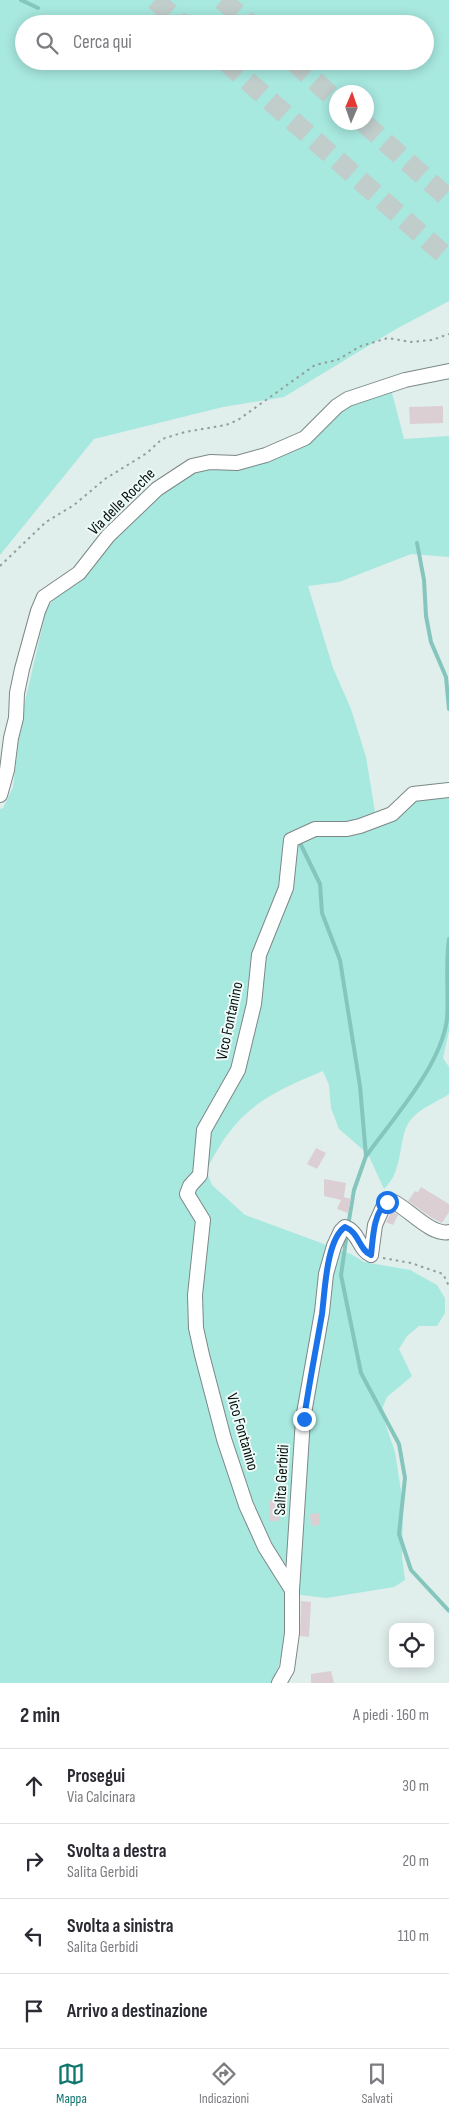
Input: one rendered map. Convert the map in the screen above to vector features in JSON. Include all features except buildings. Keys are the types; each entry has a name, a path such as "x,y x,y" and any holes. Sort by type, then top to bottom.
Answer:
{"street":[{"name":"Via delle Rocche","path":"0,795 6,776 22,669 38,611 44,598 79,573 108,536 157,489 192,466 210,462 237,462 266,455 305,438 337,406 348,399 405,380 449,371"},
{"name":"Vico Fontanino","path":"292,1590 265,1548 246,1505 224,1439 196,1328 195,1295 203,1220 188,1194 190,1186 200,1175 204,1130 238,1070 254,1004 259,955 286,888 292,840 315,830 348,829 360,826 392,814 413,794 431,794 449,790"},
{"path":"369,1254 375,1225 387,1202 392,1201 403,1206 430,1227 445,1233 449,1232"},
{"name":"Salita Gerbidi","path":"279,1683 287,1669 290,1653 294,1606 292,1590 304,1419 322,1312 326,1274 334,1246 341,1231 349,1229 369,1254"}],"path":[{"path":"0,566 46,522 74,505 105,479 147,453 162,439 185,432 226,425 238,420 315,365 337,360 360,346 388,338 411,342 432,340 449,334"},
{"path":"369,1254 431,1269 443,1274 449,1286"}],"shaded area":[{"path":"0,0 449,0 449,301 396,329 284,397 223,407 94,439 0,555"},
{"path":"391,389 404,439 449,436 449,557 411,554 339,582 308,586 333,668 351,709 366,757 377,824 413,801 449,794 449,1031 443,1058 449,1067 449,1094 421,1111 408,1124 404,1133 395,1172 391,1181 384,1189 368,1154 339,1129 331,1108 329,1085 323,1071 268,1098 240,1119 228,1133 206,1171 212,1185 245,1215 351,1254 364,1262 410,1270 437,1285 445,1298 445,1313 437,1326 419,1326 407,1336 399,1349 412,1376 387,1397 381,1411 395,1452 403,1504 402,1557 405,1580 394,1587 326,1598 286,1593 283,1650 271,1683 0,1683 0,809 3,808 13,787 22,714 47,607 121,529 176,480 195,470 250,465 349,404"}],"waterway":[{"path":"21,0 38,8"},
{"path":"417,543 424,580 426,616 431,642 446,677 449,709"},
{"path":"301,845 320,884 322,913 340,960 360,1086 366,1156 354,1190 348,1226"},
{"path":"367,1155 403,1108 426,1073 443,1037 447,1019 449,939"},
{"path":"347,1233 341,1275 361,1373 399,1444 405,1478 399,1534 411,1570 449,1611"}],"tunnel":[{"path":"155,0 172,15"},
{"path":"222,0 240,15"},
{"path":"235,70 449,259"},
{"path":"303,70 329,94"},
{"path":"372,130 449,199"}],"route":[{"path":"304,1419 330,1256 341,1231 345,1227 353,1231 366,1253 371,1255 375,1225 387,1202"}]}
